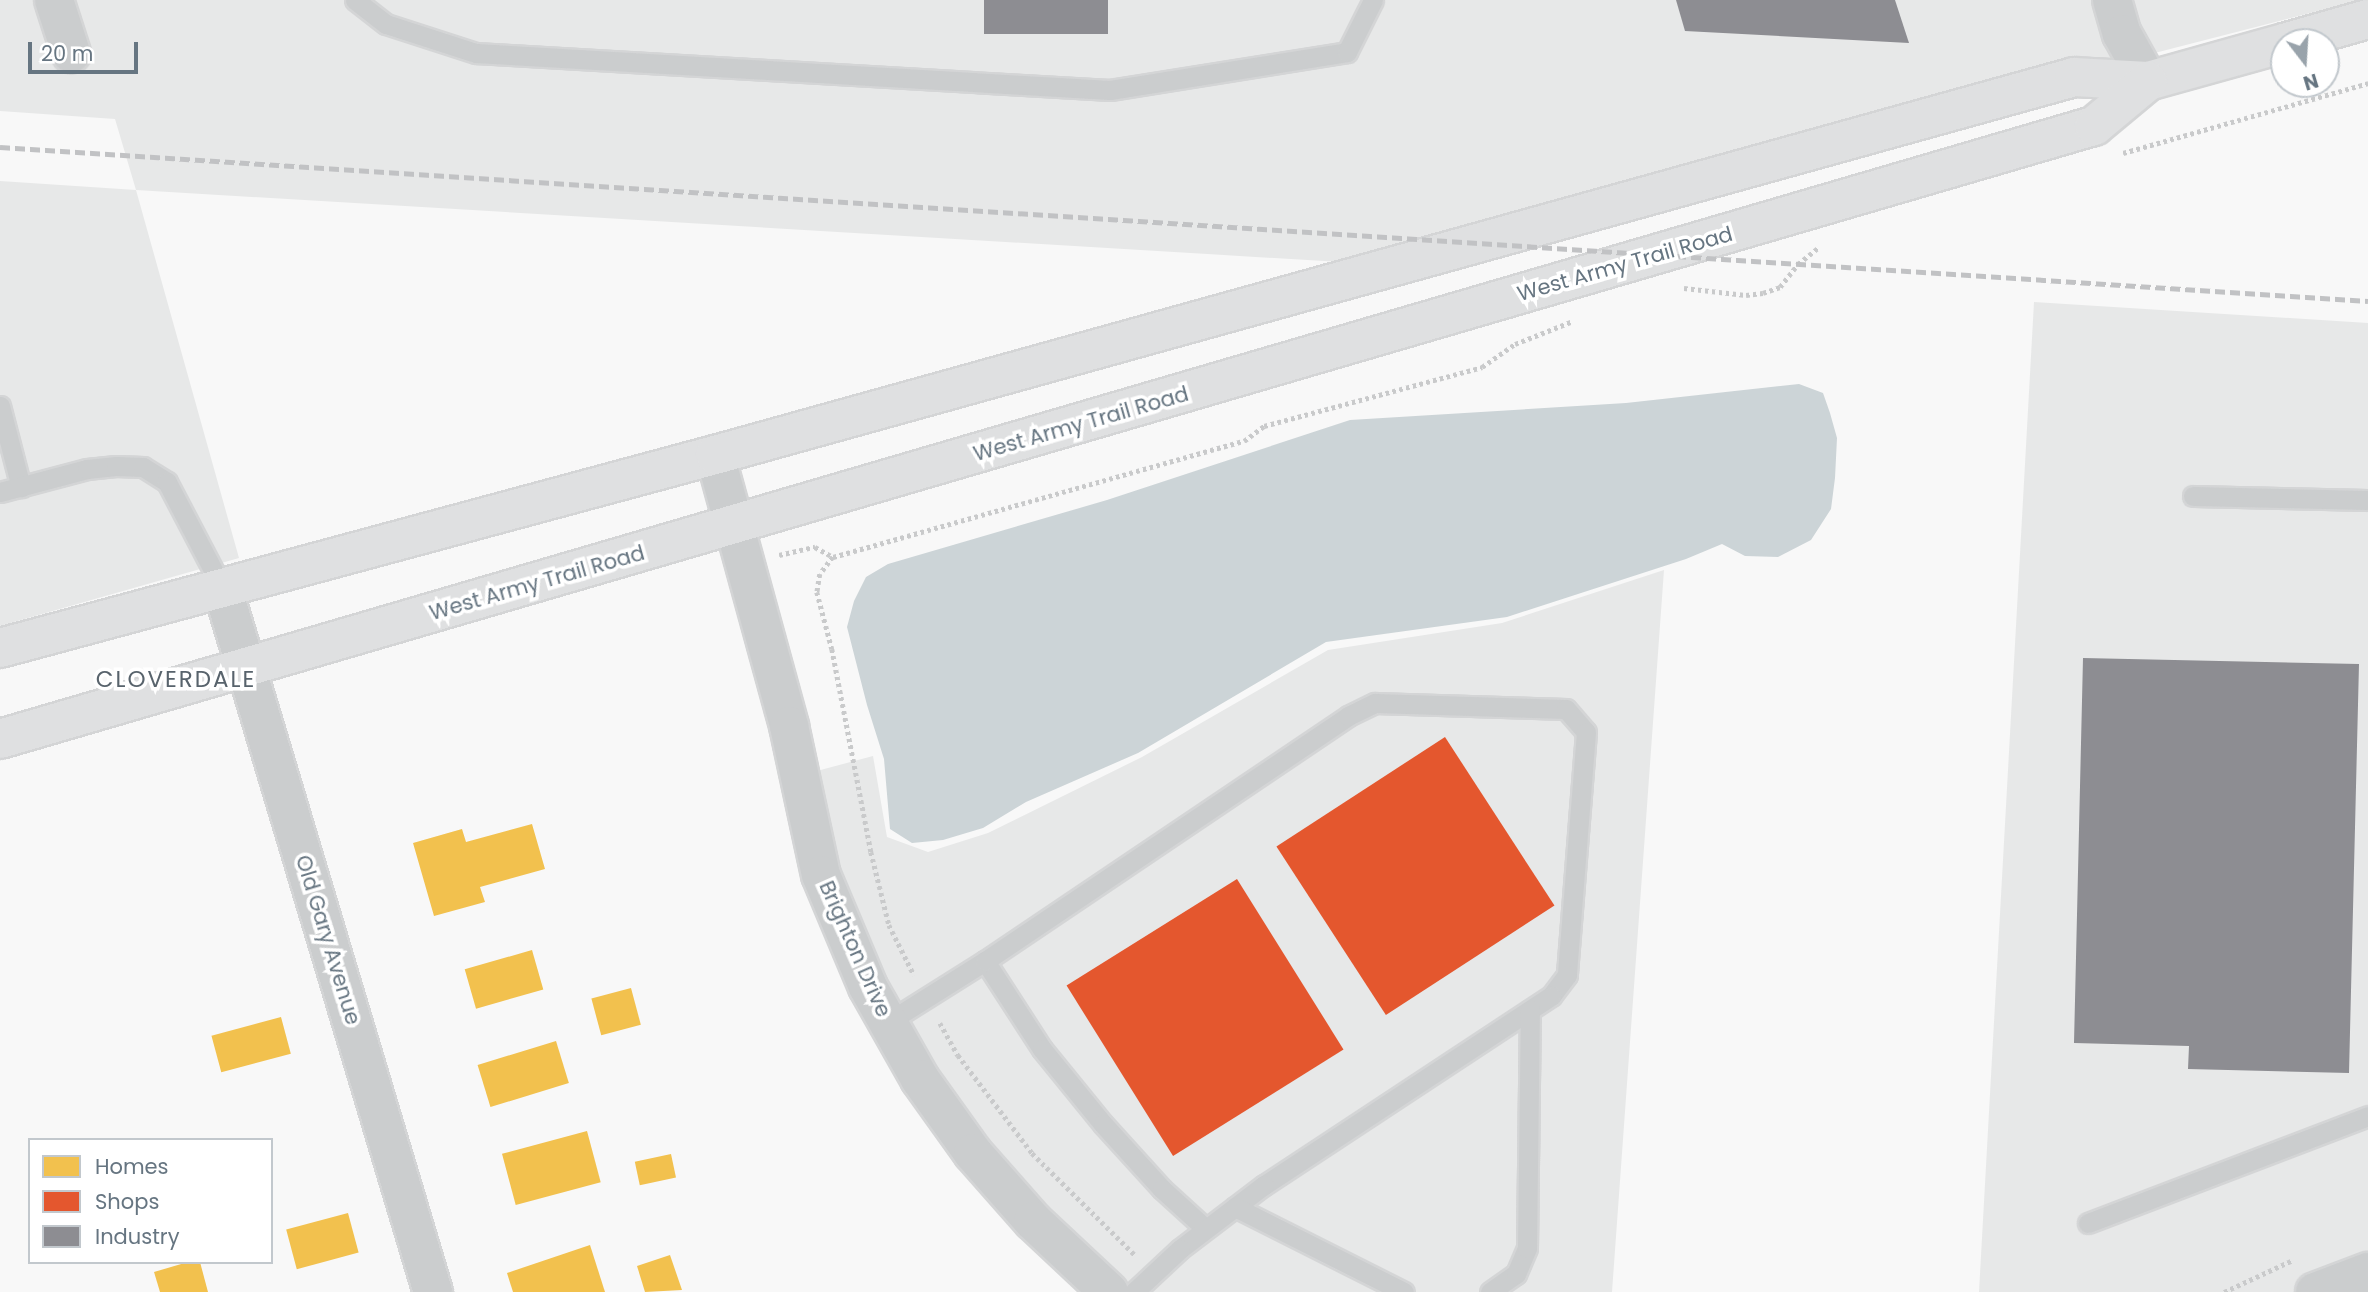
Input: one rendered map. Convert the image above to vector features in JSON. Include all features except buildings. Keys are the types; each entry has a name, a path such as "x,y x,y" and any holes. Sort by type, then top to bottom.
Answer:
{"main road":[{"name":"West Army Trail Road","path":"2336,28 2368,19"},
{"name":"West Army Trail Road","path":"0,648 715,455 2074,77 2148,81 2270,46"},
{"name":"West Army Trail Road","path":"0,739 2094,126 2148,81"}],"street":[{"path":"54,0 71,53"},
{"path":"2112,0 2122,34 2148,81"},
{"name":"Brighton Drive","path":"715,455 789,726 821,874 848,943 920,1079 998,1183 1109,1292"},
{"name":"Old Gary Avenue","path":"222,587 433,1292"},
{"path":"2315,1292 2368,1272"}],"lane":[{"path":"355,0 386,24 476,54 1110,90 1347,52 1373,0"},
{"path":"0,406 21,487"},
{"path":"0,492 87,469 143,467 167,482 222,587"},
{"path":"2193,496 2368,500"},
{"path":"888,1022 985,961 1348,716 1375,703 1566,709 1586,732 1567,975 1551,996 1235,1207 1134,1292"},
{"path":"985,961 1042,1049 1103,1124 1162,1189 1206,1229"},
{"path":"1490,1292 1516,1274 1527,1248 1530,1010"},
{"path":"2088,1223 2368,1116"},
{"path":"1235,1207 1404,1292"}],"path":[{"path":"2111,156 2368,83"},
{"path":"1675,288 1746,295 1763,293 1780,287 1798,264 1821,245"},
{"path":"745,563 815,547 833,557 1244,441 1264,426 1482,367 1515,344 1585,316"}],"shaded area":[{"path":"0,0 2361,0 1341,262 136,190 115,119 0,111"},
{"path":"0,181 136,190 239,558 0,626"},
{"path":"2034,302 2368,323 2368,1292 1979,1292"},
{"path":"1799,384 1823,393 1837,438 1835,478 1831,509 1811,540 1778,557 1745,556 1722,544 1686,559 1507,617 1326,642 1138,753 1026,802 983,828 943,840 912,843 890,829 884,759 847,627 854,601 866,577 888,564 1107,500 1350,420 1626,403"},
{"path":"1664,570 1612,1292 1138,1292 1084,1248 987,1148 928,1067 874,962 832,869 813,772 873,756 887,837 928,852 988,833 1142,757 1328,650 1502,623"}],"railway":[{"path":"0,147 2368,301"}],"district":[{"name":"CLOVERDALE","path":"176,679"}]}
